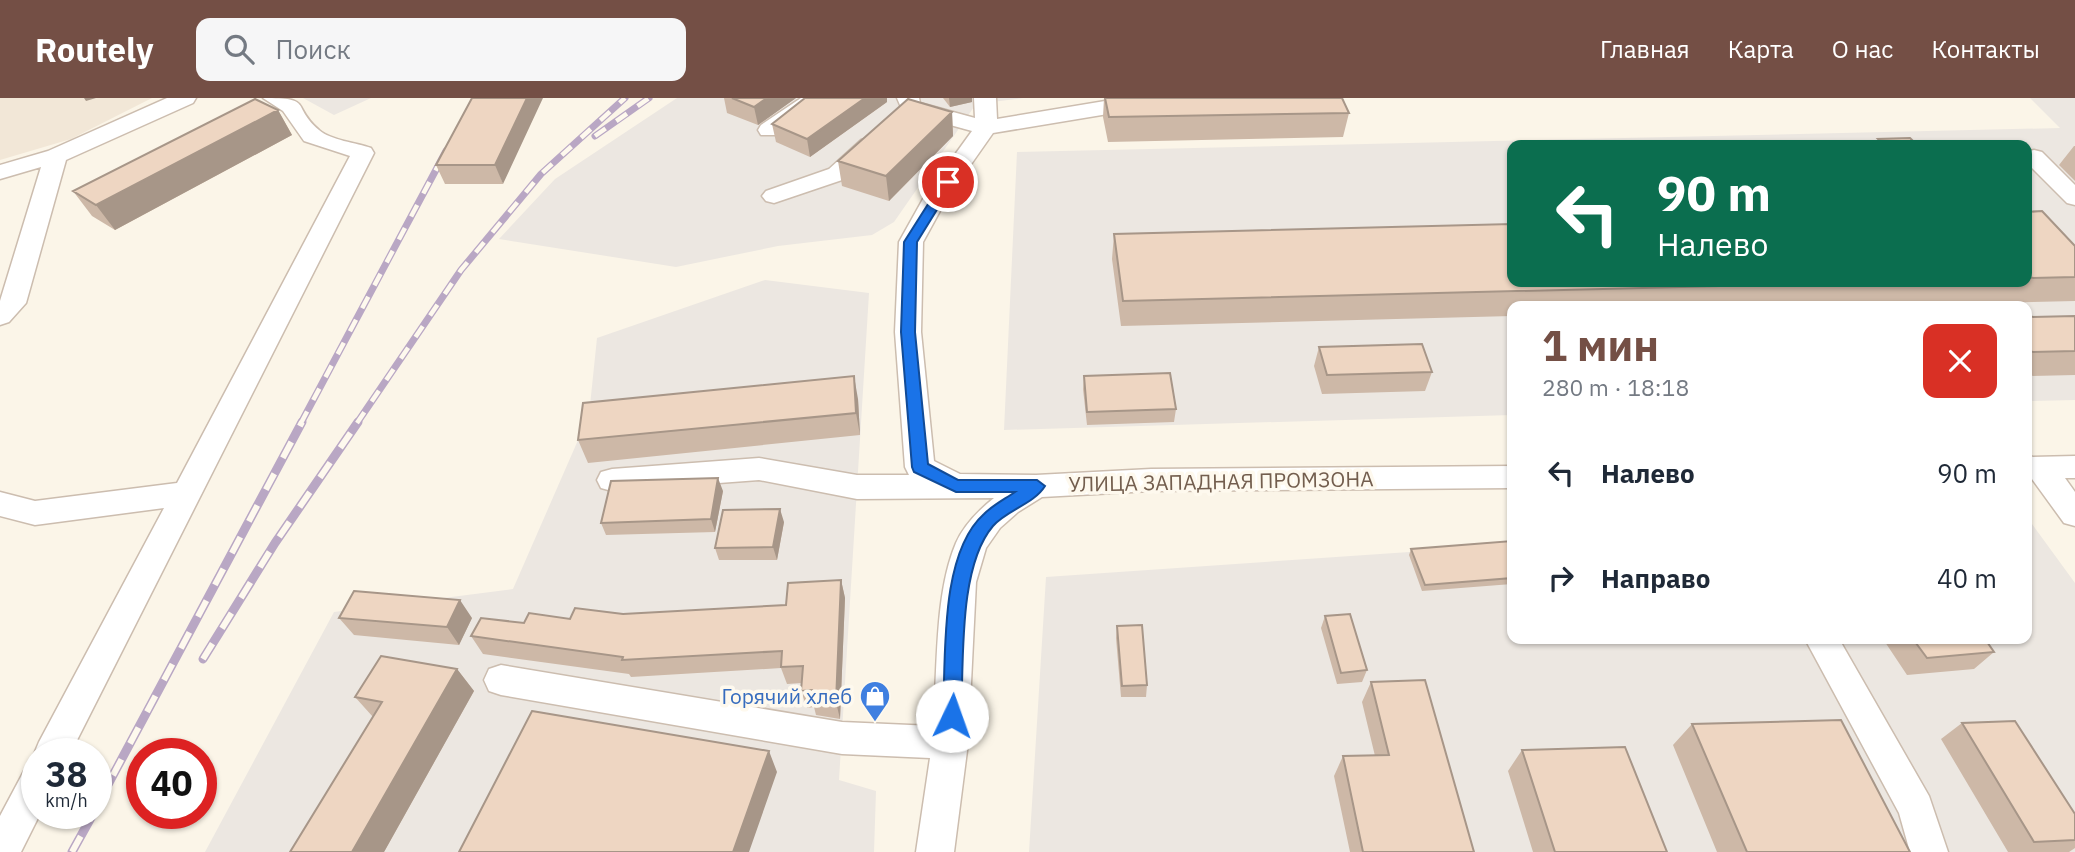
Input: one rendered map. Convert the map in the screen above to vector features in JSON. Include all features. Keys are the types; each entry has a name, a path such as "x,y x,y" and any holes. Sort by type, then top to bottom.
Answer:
{"street":[{"path":"0,172 56,156 185,98"},
{"path":"60,738 363,153 312,136 291,106 274,98"},
{"path":"769,130 815,98"},
{"path":"956,486 920,467 908,332 911,242 935,200 986,128 985,98"},
{"path":"774,196 837,174 888,128 909,103 986,128 1132,103 1204,98"},
{"path":"0,316 13,303 56,156"},
{"path":"2034,156 2075,198"},
{"path":"2033,468 2075,467"},
{"path":"2033,468 2075,514"},
{"name":"УЛИЦА ЗАПАДНАЯ ПРОМЗОНА","path":"612,480 759,469 857,487 1037,486 1151,480 1507,477"},
{"path":"935,852 950,743 960,582 971,544 989,519 1037,486"},
{"path":"0,504 35,513 187,493"},
{"path":"1825,644 1916,808 1929,852"},
{"path":"501,680 842,738 950,743"},
{"path":"1,852 21,814"}],"shaded area":[{"path":"0,98 152,98 71,139 0,160"},
{"path":"303,98 371,98 334,115"},
{"path":"677,98 1023,98 976,104 894,222 872,235 778,246 676,267 499,239 555,179"},
{"path":"2030,98 2075,98 2075,400 2032,401 2032,301 1507,301 1507,415 1004,430 1017,152 1507,141 1507,287 2032,287 2032,140 1538,140 2060,128"},
{"path":"765,280 869,293 839,780 876,791 874,852 205,852 334,612 513,589 589,415 597,338"},
{"path":"2032,524 2075,583 2075,852 1029,852 1046,577 1507,545 1507,644 2032,644"}],"building":[{"path":"472,98 527,98 495,165 436,165"},
{"path":"732,98 767,98 754,107"},
{"path":"805,98 865,98 807,139 772,124"},
{"path":"1105,98 1342,98 1349,113 1109,117"},
{"path":"255,99 278,110 96,205 73,191"},
{"path":"908,99 952,112 886,176 838,161"},
{"path":"1910,138 1912,140 1879,140"},
{"path":"2042,211 2075,246 2075,277 2032,278 2032,212"},
{"path":"1507,224 1507,287 1678,287 1123,301 1114,234"},
{"path":"2075,316 2075,351 2032,352 2032,317"},
{"path":"1422,344 1432,372 1327,375 1319,347"},
{"path":"1170,373 1176,409 1087,412 1084,376"},
{"path":"854,376 856,413 578,440 583,403"},
{"path":"718,478 711,519 601,523 611,481"},
{"path":"780,509 773,547 715,548 723,510"},
{"path":"1507,541 1507,578 1425,585 1411,549"},
{"path":"841,580 836,702 811,698 812,690 801,691 803,666 781,667 782,651 622,660 623,657 471,636 481,618 524,623 529,613 570,619 575,608 623,614 786,605 788,583"},
{"path":"354,591 460,600 447,627 339,618"},
{"path":"1350,614 1367,670 1341,673 1325,616"},
{"path":"1142,625 1147,685 1122,686 1117,626"},
{"path":"1917,644 1988,644 1994,652 1927,658"},
{"path":"381,656 457,669 352,852 290,852 382,702 355,697"},
{"path":"1425,680 1474,852 1363,852 1343,756 1389,755 1371,682"},
{"path":"532,711 769,751 733,852 459,852"},
{"path":"1841,720 1910,852 1747,852 1692,724"},
{"path":"2015,721 2075,814 2075,840 2034,842 1962,723"},
{"path":"1625,747 1667,852 1555,852 1522,750"}],"railway":[{"path":"357,423 461,270 541,174 625,98"},
{"path":"595,136 649,98"},
{"path":"301,423 446,151"},
{"path":"112,777 302,422"},
{"path":"203,659 275,543 358,422"},
{"path":"72,852 85,829"}],"place":[{"name":"Горячий хлеб","path":"875,723"}],"route":[{"path":"948,182 911,242 908,332 920,467 956,486 1037,486 1007,504 989,519 971,544 960,582 952,716"}]}
